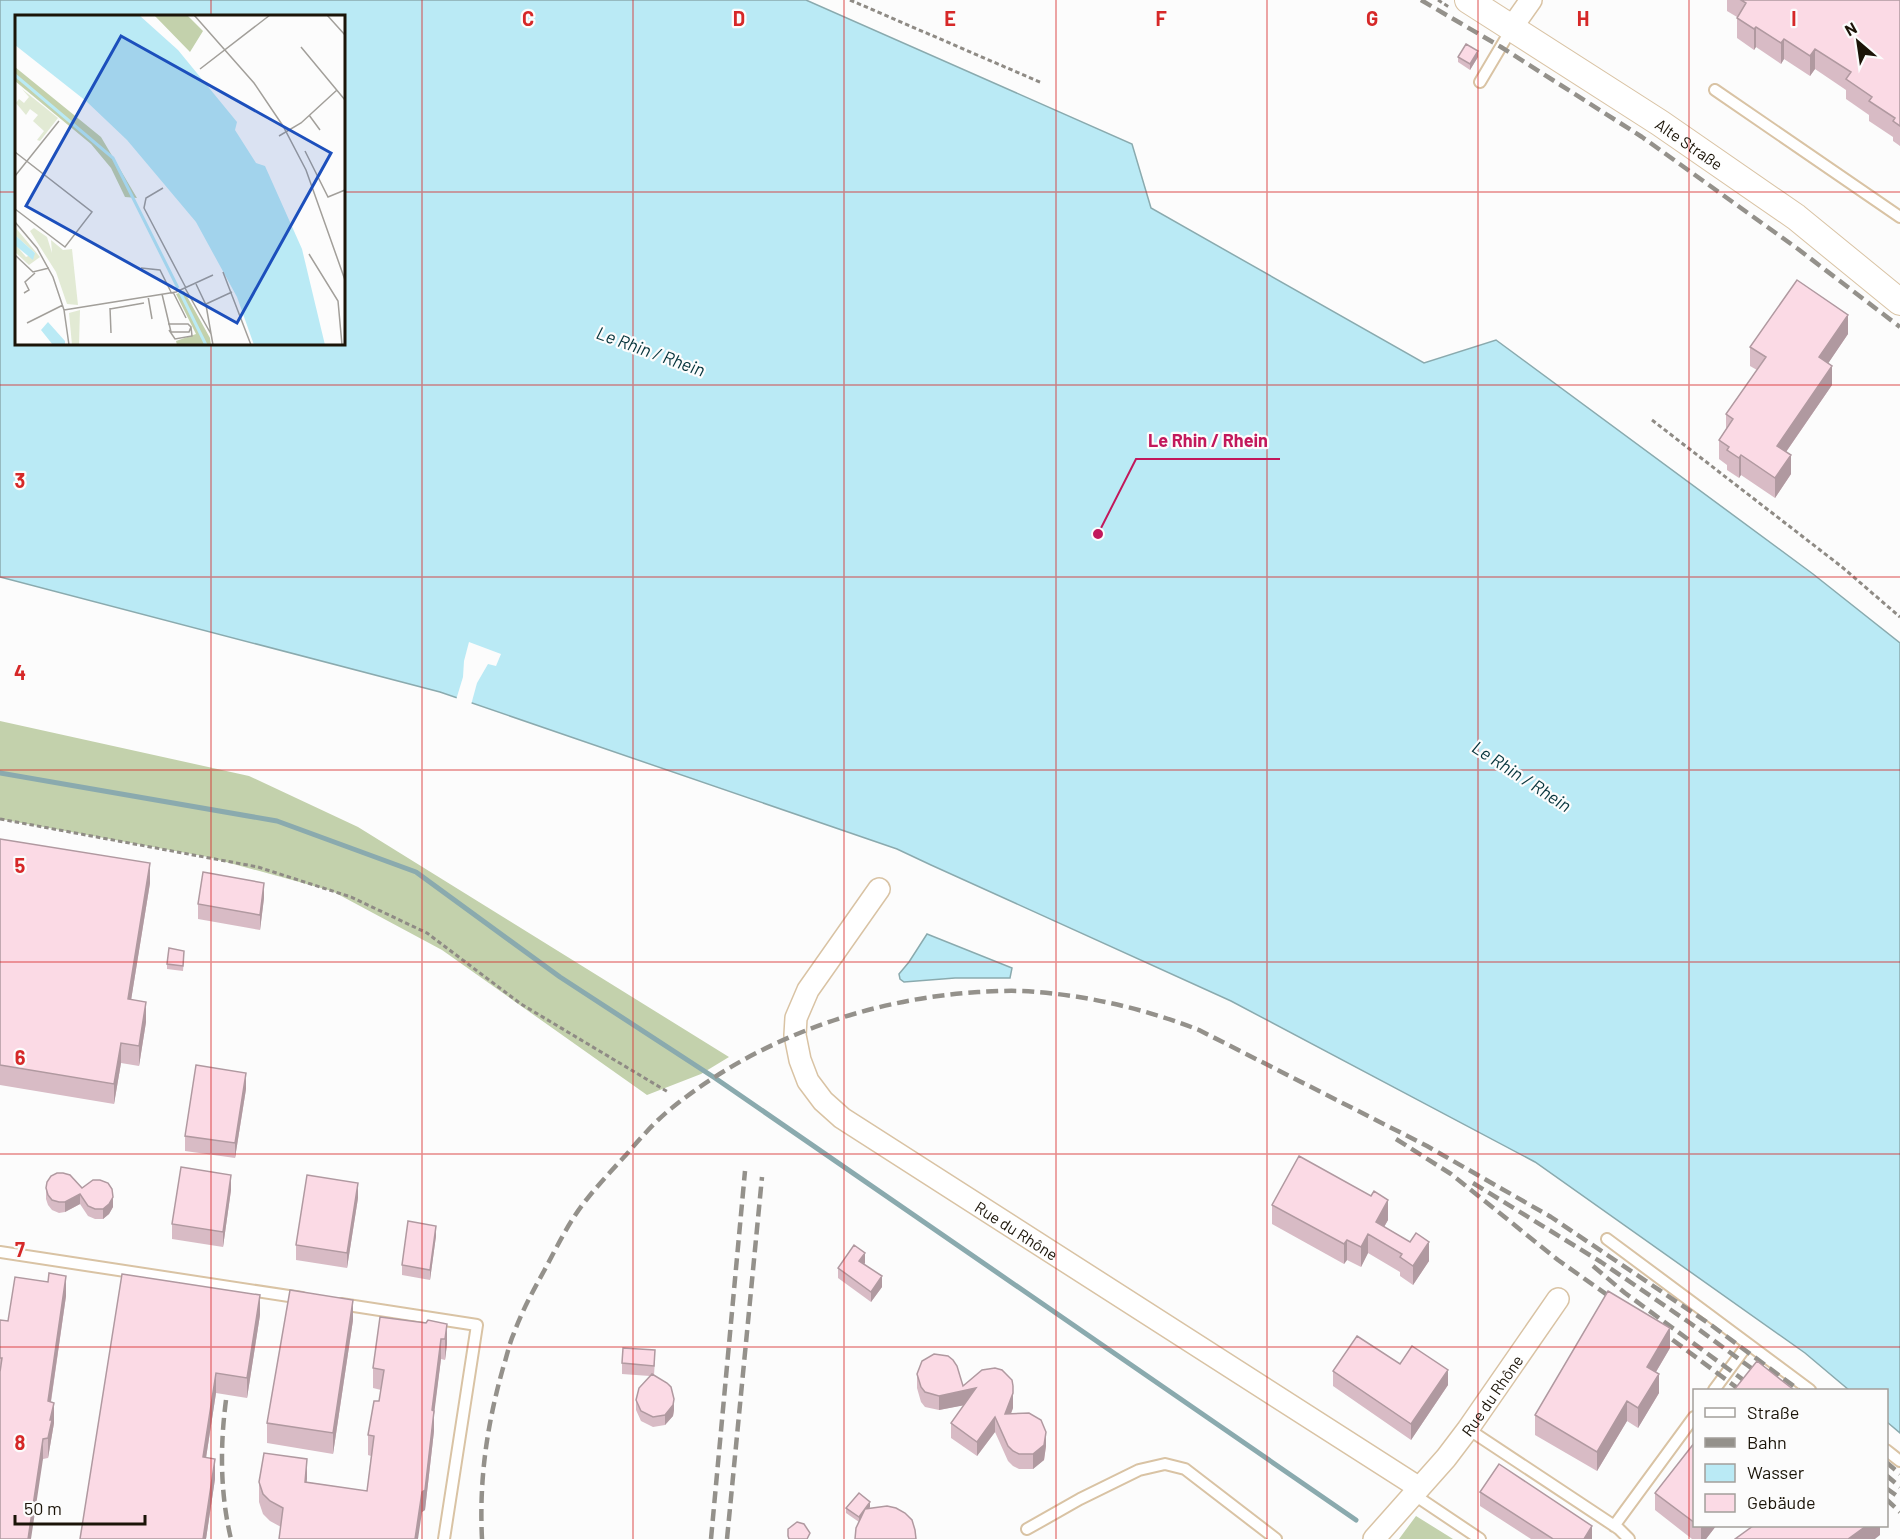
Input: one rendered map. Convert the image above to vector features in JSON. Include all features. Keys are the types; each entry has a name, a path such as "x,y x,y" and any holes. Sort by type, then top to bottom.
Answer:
{"street":[{"name":"Alte Straße","path":"1468,0 1660,123 1796,217 1900,302"},
{"path":"1512,27 1531,0"},
{"name":"Rue du Rhône","path":"879,889 808,990 796,1018 795,1035 800,1060 808,1081 823,1101 842,1118 1415,1491"},
{"name":"Rue du Rhône","path":"1374,1539 1446,1458 1558,1299"}],"lane":[{"path":"1480,82 1512,27"},
{"path":"1715,90 1900,218"},
{"path":"1607,1239 1809,1389"},
{"path":"0,1252 314,1300"},
{"path":"326,1302 477,1325 444,1539"},
{"path":"1715,1389 1748,1344"},
{"path":"1614,1526 1693,1420"},
{"path":"1468,1429 1614,1526 1629,1539"},
{"path":"1888,1451 1900,1461"},
{"path":"1027,1529 1080,1499 1139,1470 1165,1464 1185,1469 1276,1539"},
{"path":"1415,1491 1480,1539"}],"path":[{"path":"850,0 1042,83"},
{"path":"1652,420 1842,567 1900,617"},
{"path":"0,819 258,867 351,897 427,933 521,1004 668,1092"}],"green space":[{"path":"0,721 249,776 358,827 729,1057 701,1074 647,1095 442,950 332,891 208,857 0,819"},
{"path":"1416,1516 1453,1539 1399,1539"}],"water":[{"path":"0,0 806,0 1132,144 1151,208 1424,363 1496,340 1813,574 1900,643 1900,1433 1888,1423 1888,1389 1848,1389 1805,1353 1535,1162 1231,1001 897,849 440,692 0,577"},
{"path":"927,934 1012,968 1010,978 955,978 904,982 900,979 899,974"}],"pier":[{"path":"469,642 501,654 496,666 488,664 477,683 471,705 456,700 463,677"}],"building":[{"path":"1741,0 1900,0 1900,126 1893,121 1895,118 1869,101 1872,97 1846,79 1851,72 1815,49 1810,56 1784,39 1781,43 1737,18 1746,3"},
{"path":"1466,44 1478,51 1470,64 1458,57"},
{"path":"1797,280 1848,315 1819,357 1832,366 1777,446 1791,455 1775,478 1741,455 1739,458 1727,450 1729,447 1719,440 1733,419 1726,414 1766,357 1750,347"},
{"path":"0,839 150,863 128,999 146,1002 139,1046 121,1043 114,1084 0,1065"},
{"path":"203,872 264,883 260,915 198,904"},
{"path":"169,948 184,951 183,966 167,964"},
{"path":"196,1065 246,1073 235,1143 185,1136"},
{"path":"1299,1156 1371,1196 1374,1191 1388,1200 1376,1222 1410,1242 1416,1233 1429,1242 1413,1266 1400,1257 1402,1254 1368,1234 1361,1247 1347,1240 1344,1244 1272,1205"},
{"path":"181,1167 231,1175 223,1232 172,1224"},
{"path":"57,1173 70,1175 82,1188 93,1180 108,1183 113,1197 103,1209 88,1206 80,1194 65,1202 52,1200 46,1188 47,1182"},
{"path":"307,1175 358,1183 347,1253 296,1245"},
{"path":"408,1221 436,1226 430,1270 402,1265"},
{"path":"854,1245 865,1253 859,1261 882,1276 871,1292 838,1268"},
{"path":"49,1273 66,1276 48,1401 54,1403 50,1420 52,1420 48,1438 43,1439 28,1539 0,1539 0,1372 2,1358 0,1358 0,1320 8,1321 15,1277 48,1282"},
{"path":"122,1274 260,1295 247,1378 216,1373 203,1457 215,1459 203,1539 80,1539"},
{"path":"290,1290 353,1300 333,1433 267,1423"},
{"path":"1608,1291 1670,1328 1647,1367 1659,1374 1638,1408 1627,1401 1597,1452 1535,1415"},
{"path":"380,1317 426,1323 428,1320 447,1324 445,1339 441,1339 425,1490 422,1492 415,1539 279,1539 283,1508 263,1494 259,1482 264,1453 307,1459 305,1482 367,1491 374,1436 368,1435 374,1401 379,1401 384,1370 373,1368"},
{"path":"1357,1336 1400,1364 1412,1346 1448,1370 1411,1424 1333,1371"},
{"path":"623,1348 655,1350 654,1366 622,1363"},
{"path":"934,1354 948,1356 953,1360 963,1386 982,1370 995,1368 1002,1370 1012,1380 1013,1386 1013,1393 1005,1414 1029,1413 1041,1420 1046,1432 1044,1445 1033,1454 1019,1454 1013,1451 1008,1446 995,1417 977,1442 951,1423 976,1388 939,1396 925,1392 917,1374 922,1361"},
{"path":"1757,1361 1793,1389 1735,1389"},
{"path":"652,1374 671,1387 674,1399 673,1405 665,1415 653,1417 641,1411 636,1400 639,1388"},
{"path":"1693,1445 1693,1522 1655,1493"},
{"path":"1499,1464 1592,1526 1584,1539 1553,1539 1480,1492"},
{"path":"859,1493 870,1502 859,1517 846,1508"},
{"path":"887,1506 905,1513 912,1520 916,1539 855,1539 856,1528 865,1509"},
{"path":"797,1522 804,1524 810,1533 807,1539 789,1539 788,1529"},
{"path":"1752,1527 1865,1527 1848,1539 1735,1539"}],"waterway":[{"path":"0,773 277,821 416,872 560,977 715,1078 1356,1520"}],"railway":[{"path":"1421,0 1501,47 1642,137 1798,249 1900,327"},
{"path":"482,1539 485,1452 497,1389 511,1341 528,1301 559,1243 592,1193 666,1112 742,1061 817,1026 856,1013 937,996 1007,991 1057,994 1119,1005 1199,1030 1427,1146 1551,1217 1711,1325 1798,1389"},
{"path":"1396,1139 1451,1174 1558,1260 1620,1304"},
{"path":"711,1539 745,1171"},
{"path":"727,1539 762,1177"},
{"path":"1473,1183 1601,1262 1690,1323 1780,1389"},
{"path":"1593,1266 1625,1293 1756,1389"},
{"path":"1658,1329 1739,1389"},
{"path":"226,1400 222,1470 231,1539"},
{"path":"1888,1464 1900,1474"},
{"path":"1888,1477 1900,1487"},
{"path":"1888,1489 1900,1498"},
{"path":"1888,1501 1900,1512"}],"place":[{"name":"Le Rhin / Rhein","path":"1098,534"}]}
